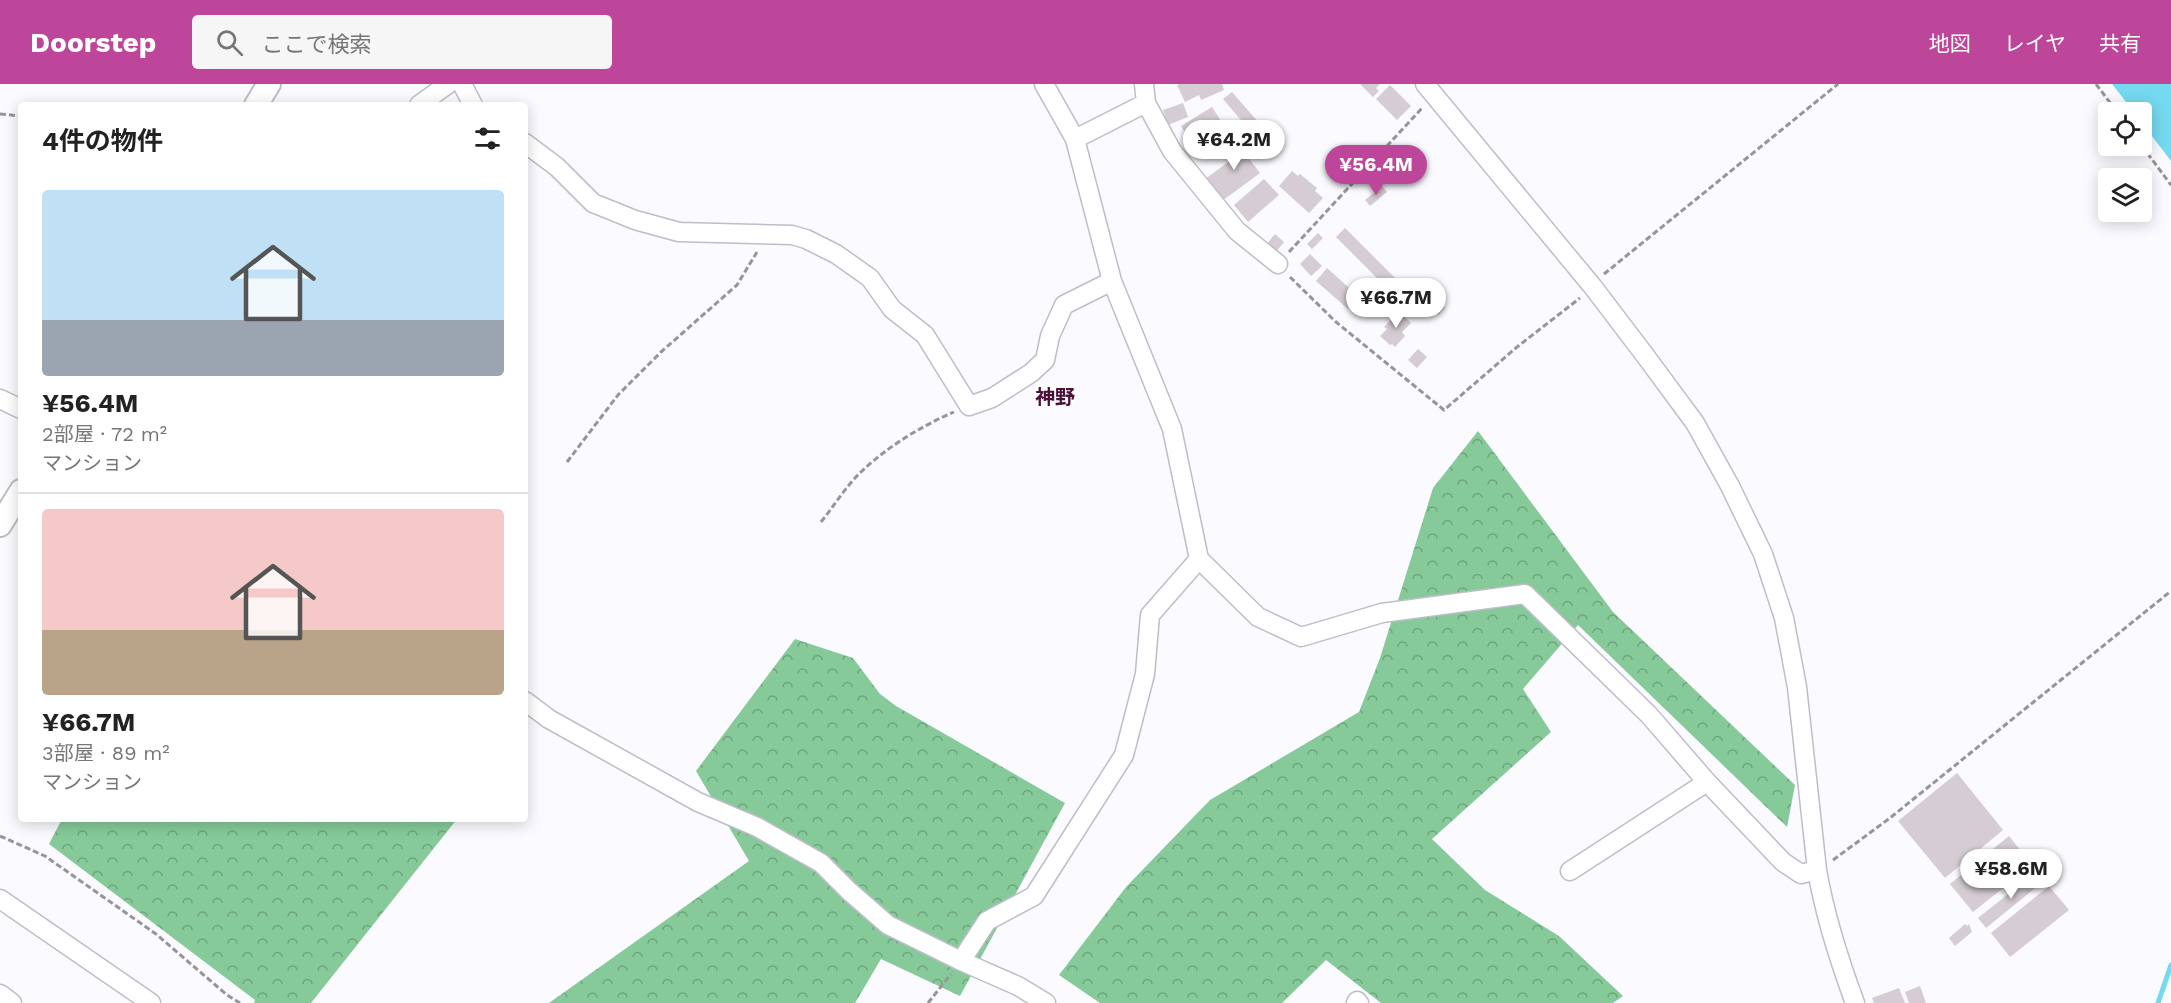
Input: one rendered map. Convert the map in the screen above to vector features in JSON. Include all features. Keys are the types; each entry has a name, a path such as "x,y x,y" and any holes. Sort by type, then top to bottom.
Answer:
{"main road":[{"path":"258,102 269,84"},
{"path":"0,525 18,496"}],"street":[{"path":"423,102 448,84"},
{"path":"462,84 471,102"},
{"path":"1044,84 1075,139 1112,281 1172,429 1199,559 1258,617 1301,637 1382,613 1526,594 1649,715 1707,782 1783,862 1801,874 1817,870"},
{"path":"1143,84 1146,103 1172,151 1237,231 1278,264"},
{"path":"1430,89 1592,286 1695,423 1730,486 1763,554 1784,618 1797,687 1822,898 1839,959 1855,1003"},
{"path":"1075,139 1146,103"},
{"path":"528,145 557,166 593,202 635,220 679,232 792,235 806,239 836,254 870,278 892,309 925,335 969,406 992,398 1038,367 1045,360 1050,336 1064,304 1112,281"},
{"path":"0,399 18,408"},
{"path":"961,961 987,921 1034,896 1124,755 1145,675 1150,615 1199,559"},
{"path":"528,703 549,719 698,802 757,827 821,863 888,925 1008,982 1046,1003"},
{"path":"1570,871 1707,782"},
{"path":"0,899 151,1003"},
{"path":"0,994 12,1003"}],"path":[{"path":"1430,89 1278,264 1336,322 1443,410 1838,84"},
{"path":"2096,84 2110,102"},
{"path":"0,114 18,116"},
{"path":"2149,156 2171,185"},
{"path":"567,462 618,395 661,352 737,285 767,235"},
{"path":"821,522 855,478 875,459 938,419 969,406"},
{"path":"1817,870 1890,818 2171,591"},
{"path":"0,836 45,856 156,934 227,995 240,1003"},
{"path":"928,1003 961,961"}],"green space":[{"path":"1478,431 1613,612 1795,785 1787,827 1578,625 1523,689 1551,732 1432,839 1485,890 1559,936 1623,996 1613,1003 1381,1003 1326,960 1282,1003 1100,1003 1059,975 1126,887 1210,800 1359,712 1380,658 1433,488"},
{"path":"795,639 853,658 880,694 896,706 1065,803 960,996 881,959 855,1003 549,1003 749,861 696,771"},
{"path":"60,822 455,822 311,1003 254,1003 255,1000 49,844"}],"water":[{"path":"2112,84 2171,84 2171,161 2152,136 2152,102 2126,102"}],"building":[{"path":"1222,84 1224,90 1201,100 1199,95 1185,102 1177,85"},
{"path":"1360,84 1380,84 1376,88 1379,91 1373,97"},
{"path":"1390,85 1411,106 1397,120 1376,99"},
{"path":"1232,92 1273,139 1264,147 1223,99"},
{"path":"1183,103 1188,117 1168,125 1163,110"},
{"path":"1212,107 1221,121 1214,125 1216,129 1192,144 1181,126"},
{"path":"1247,134 1254,144 1244,152 1260,173 1222,201 1205,179 1234,158 1227,149"},
{"path":"1269,147 1272,152 1258,160 1255,155"},
{"path":"1339,148 1345,153 1338,162 1331,157"},
{"path":"1346,155 1355,163 1348,171 1339,163"},
{"path":"1292,171 1298,176 1300,174 1317,188 1315,191 1323,198 1309,213 1279,186"},
{"path":"1264,179 1279,195 1248,222 1234,205"},
{"path":"1382,186 1387,192 1370,206 1365,200"},
{"path":"1345,228 1411,294 1402,303 1336,237"},
{"path":"1318,233 1323,238 1312,249 1307,244"},
{"path":"1275,234 1284,242 1276,252 1266,245"},
{"path":"1310,254 1322,266 1311,276 1300,264"},
{"path":"1327,268 1359,297 1348,309 1316,281"},
{"path":"1426,289 1445,308 1438,315 1419,296"},
{"path":"1399,311 1411,323 1402,332 1405,336 1395,347 1380,336 1387,329 1384,327"},
{"path":"1418,349 1427,357 1417,368 1408,360"},
{"path":"1957,773 2003,830 1945,878 1898,821"},
{"path":"2009,836 2032,865 1973,912 1950,884"},
{"path":"2037,871 2045,880 1986,928 1978,918"},
{"path":"2049,886 2069,910 2010,957 1991,933"},
{"path":"1965,924 1967,926 1969,924 1972,932 1955,946 1949,938"},
{"path":"1920,986 1926,1003 1909,1003 1905,992"},
{"path":"1899,988 1905,1003 1874,1003 1872,998"}],"waterway":[{"path":"2158,1003 2171,965"}],"district":[{"name":"神野","path":"1055,397"}]}
